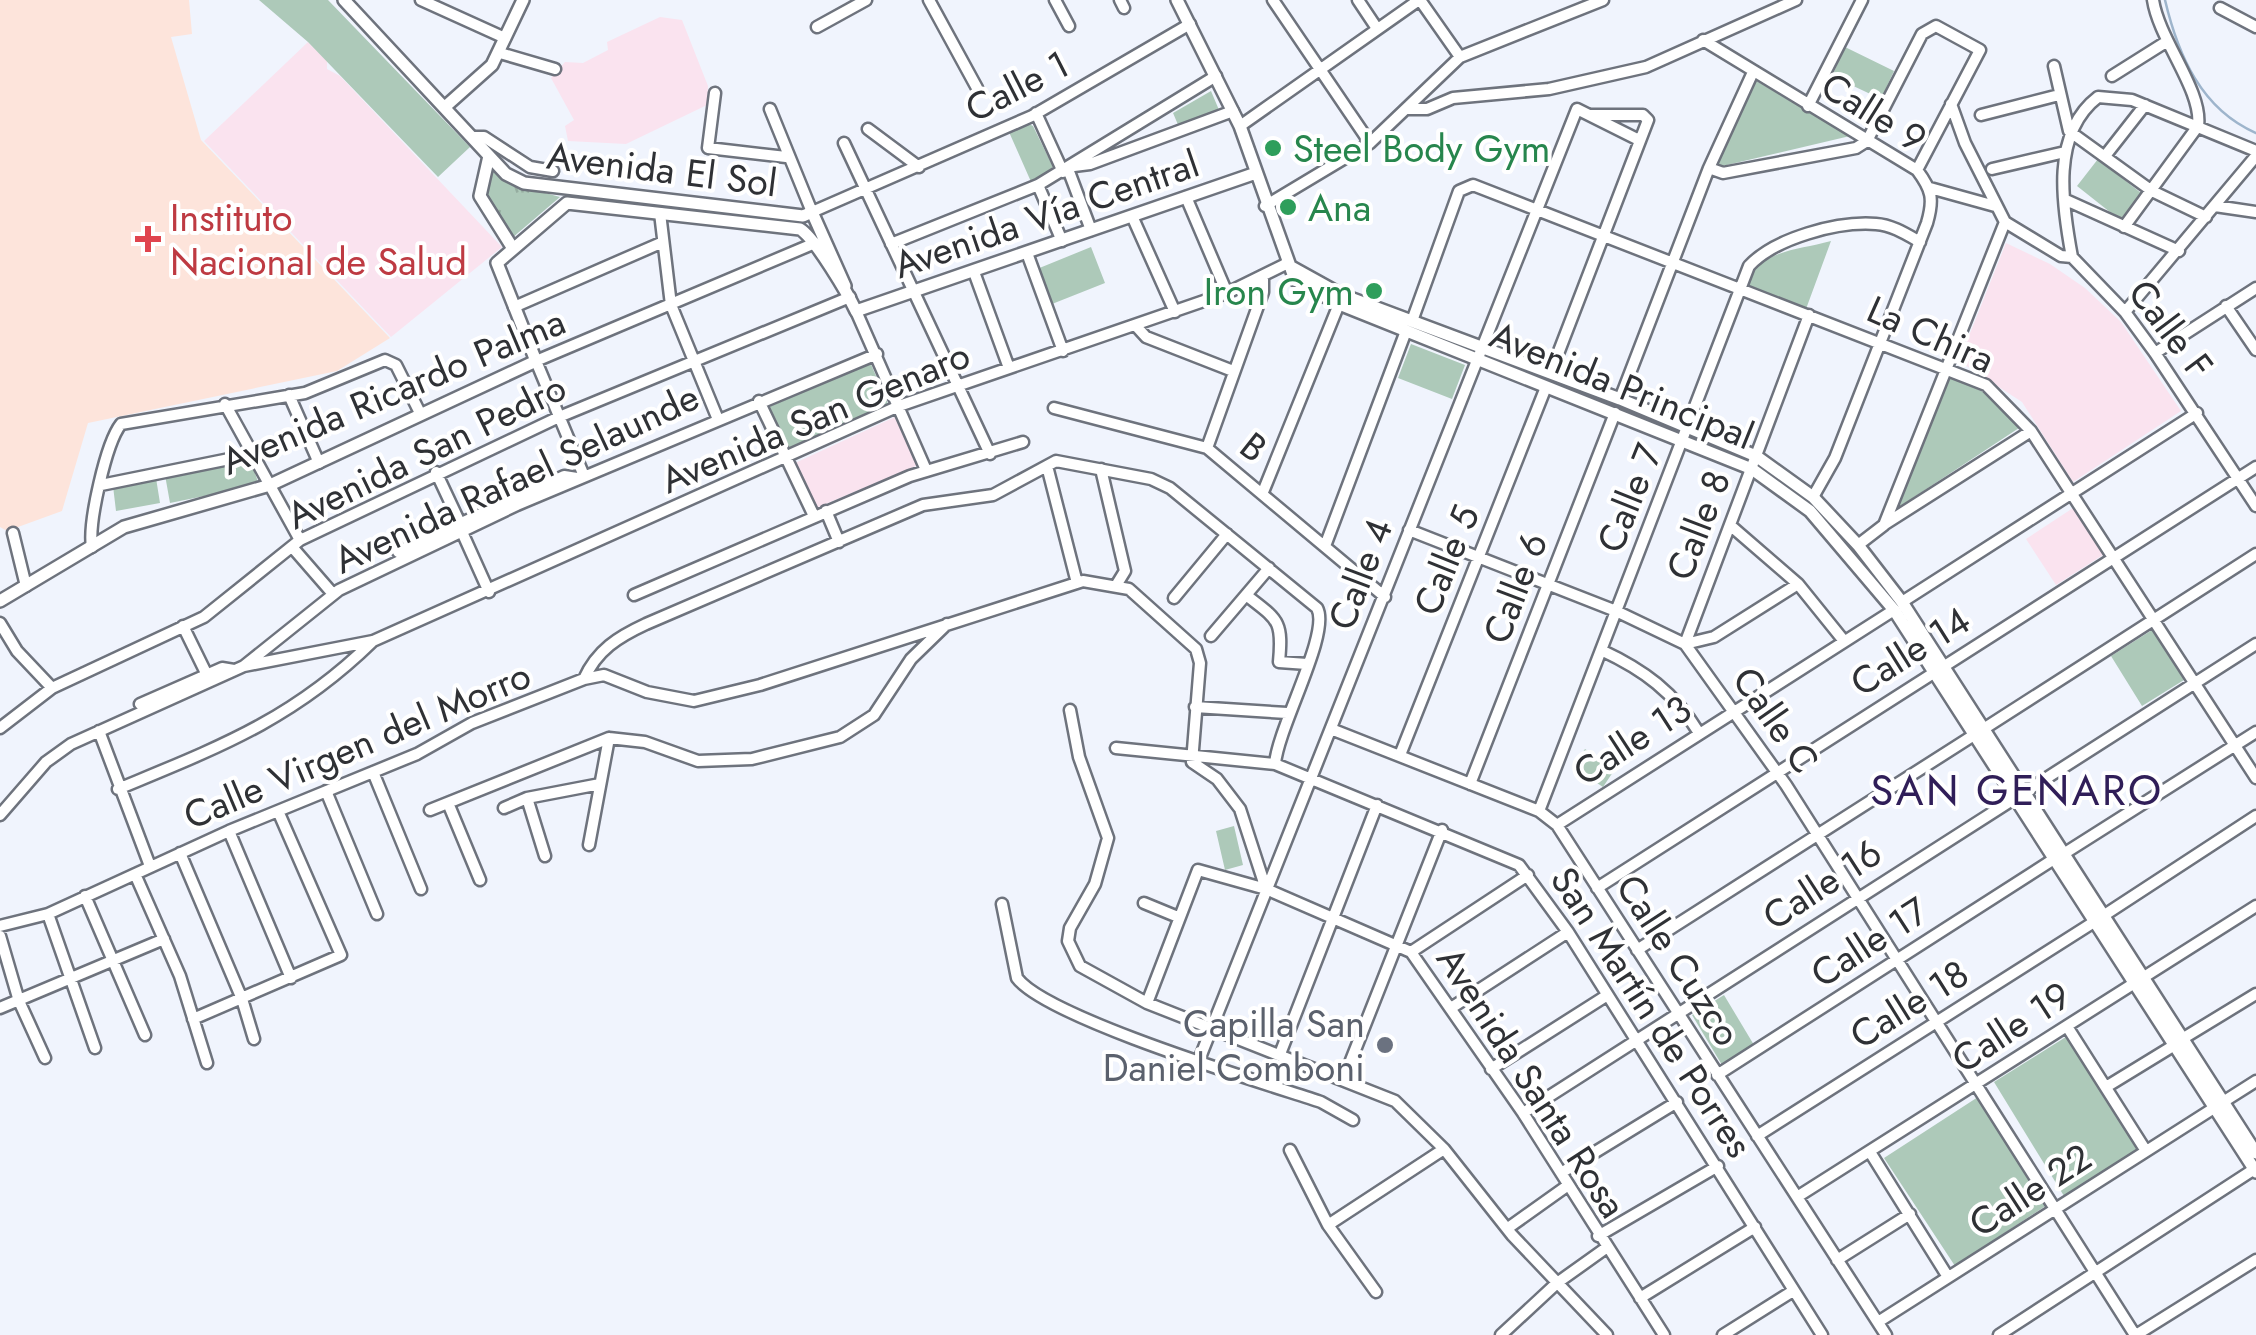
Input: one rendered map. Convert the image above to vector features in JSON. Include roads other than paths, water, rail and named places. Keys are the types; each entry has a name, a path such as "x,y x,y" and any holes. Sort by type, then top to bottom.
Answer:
{"street":[{"name":"Avenida El Sol","path":"344,0 506,174 549,188 803,216 866,190"},
{"path":"421,0 505,38"},
{"path":"446,106 500,53 522,0"},
{"path":"817,27 866,0"},
{"path":"929,0 977,88"},
{"path":"1056,0 1069,26"},
{"path":"1273,0 1318,72 1370,143"},
{"path":"1358,0 1376,27"},
{"path":"1240,126 1419,0 1460,58"},
{"path":"1562,0 1566,13"},
{"path":"1266,206 1370,143 1460,58 1602,0"},
{"path":"1406,109 1427,110 1453,98 1549,88 1646,67 1796,0"},
{"path":"1808,106 1862,0"},
{"path":"2124,227 2198,126 2195,100 2166,42 2153,0"},
{"path":"1183,2 1240,126 1286,264"},
{"path":"2220,8 2256,28"},
{"name":"Calle 1","path":"866,190 1036,114 1190,24"},
{"path":"1709,168 1723,172 1740,170 1856,148 1867,141 1930,26 1980,50 1917,170"},
{"name":"Calle 9","path":"1703,40 1917,170 1930,188 1933,202 1920,242 1835,458 1813,497"},
{"path":"2112,76 2166,42"},
{"path":"500,53 555,69"},
{"path":"2054,66 2069,130 2152,191 2206,217"},
{"path":"1620,399 1709,168 1753,72"},
{"path":"891,244 1038,185 1216,76"},
{"path":"715,92 708,148 786,157"},
{"path":"1981,114 2059,96"},
{"path":"2072,257 2065,152 2069,130 2080,111 2098,97 2118,96 2145,105 2256,154 2179,252 2125,312"},
{"path":"1884,524 2005,222 1951,104"},
{"path":"2105,156 2145,105"},
{"name":"Calle 4","path":"1198,1060 1535,208 1577,108 1589,115"},
{"path":"770,109 786,157 926,470"},
{"path":"1068,169 1232,111"},
{"path":"1036,114 1068,169 1091,230"},
{"path":"1552,372 1647,122 1643,115 1589,115"},
{"path":"1589,115 1639,140"},
{"path":"868,129 918,168"},
{"path":"474,137 484,137 530,167 554,171"},
{"path":"844,144 990,454"},
{"path":"1992,169 2065,152"},
{"path":"489,156 480,196 512,246"},
{"name":"Avenida Vía Central","path":"856,311 1256,172"},
{"path":"1038,185 1062,240"},
{"name":"La Chira","path":"1409,326 1464,185 1535,208 1986,385 2031,430 2256,778"},
{"path":"1930,188 1996,206"},
{"path":"1186,197 1228,293"},
{"path":"2066,200 2179,252"},
{"path":"581,477 497,263 566,202 800,229 815,243 832,275 847,292"},
{"path":"2215,206 2256,212"},
{"path":"660,213 671,305 717,418"},
{"path":"1132,216 1175,312"},
{"name":"Calle F","path":"2005,222 2061,256 2072,257 2125,312 2156,352 2256,506"},
{"name":"Calle 7","path":"1538,812 1688,433 1749,266 1760,254 1836,227 1876,224 1920,242"},
{"path":"514,307 663,242"},
{"name":"Avenida Ricardo Palma","path":"0,601 124,527 270,485 420,413 815,243"},
{"path":"1027,253 1063,351"},
{"name":"Avenida Principal","path":"1286,264 1409,326"},
{"name":"Avenida Principal","path":"1286,264 1295,280 1339,304 1479,352 1552,372 1620,399 1754,463 1813,497 1858,545 1939,668 2218,1105 2255,1170"},
{"name":"Avenida San Genaro","path":"373,641 899,406 1228,293 1286,264"},
{"path":"974,272 1009,368"},
{"path":"1206,448 1263,292 1262,279"},
{"path":"2156,352 2256,288"},
{"name":"Avenida San Pedro","path":"2,721 52,688 204,618 296,544 436,472 847,292"},
{"path":"1263,492 1339,304"},
{"path":"2226,306 2256,350"},
{"name":"Calle 8","path":"1685,644 1809,315"},
{"path":"1136,326 1146,337 1234,371"},
{"path":"1326,546 1409,326"},
{"name":"Avenida Principal","path":"1479,352 1546,387 1616,413 1688,433"},
{"name":"Avenida Rafael Selaunde","path":"0,815 46,762 99,731 239,668 333,594 460,527 877,354"},
{"path":"92,547 101,486 121,424 289,395 391,360 420,413"},
{"name":"Calle 5","path":"1400,755 1546,387"},
{"path":"289,395 320,463"},
{"path":"760,401 814,516"},
{"path":"225,404 270,485 296,544 333,594"},
{"name":"B","path":"1054,408 1206,448 1384,597"},
{"name":"Calle 6","path":"1470,784 1616,413"},
{"name":"Calle 13","path":"1557,825 2196,414"},
{"path":"1858,545 1884,524 2031,430"},
{"path":"634,595 926,470 1023,442"},
{"path":"101,486 254,454"},
{"path":"584,679 597,656 628,632 940,499 993,495 1066,460 1151,479 1170,488 1322,616 1287,713 1275,764"},
{"name":"Avenida Principal","path":"1754,463 1810,512 1898,606"},
{"path":"1047,466 1077,582"},
{"name":"Calle 14","path":"1597,888 2256,468"},
{"path":"1101,469 1125,571 1117,584"},
{"path":"436,472 489,592"},
{"path":"826,511 839,542"},
{"path":"1731,526 1798,584 1844,642"},
{"path":"398,552 460,527"},
{"name":"Calle C","path":"1409,530 1616,611 1685,644 1776,771 2136,1335"},
{"path":"13,533 26,586"},
{"path":"1174,598 1227,534"},
{"path":"1637,950 2256,554"},
{"path":"1211,636 1269,568"},
{"path":"430,810 609,738 645,742 698,760 752,759 840,737 874,715 911,659 951,621 1077,582 1117,584 1129,589 1196,648 1200,664 1191,759 1230,793 1240,809 1266,889"},
{"path":"1685,644 1714,637 1798,584"},
{"path":"1246,595 1278,619 1280,662 1307,664"},
{"name":"Calle Virgen del Morro","path":"0,926 48,914 228,831 374,772 472,723 584,679 604,675 647,692 694,701 760,686 951,621"},
{"path":"0,623 17,651 52,688"},
{"path":"183,626 207,675"},
{"path":"140,704 226,668 373,641"},
{"path":"118,789 231,742 281,715 328,684 373,641"},
{"name":"Calle 16","path":"1523,1114 2256,644"},
{"path":"1601,650 1650,674 1699,733"},
{"path":"1195,707 1287,713"},
{"path":"1070,710 1080,757 1108,838 1102,863 1070,928 1068,941 1080,966 1147,1003 1395,1101 1444,1149 1508,1228 1606,1335"},
{"name":"Calle Cuzco","path":"1330,730 1538,812 1557,825 1886,1335"},
{"path":"99,731 150,866"},
{"name":"Calle 17","path":"1717,1075 2256,732"},
{"path":"589,845 609,738"},
{"name":"San Martín de Porres","path":"1116,748 1191,759 1275,764 1507,858 1528,875 1718,1166 1822,1335"},
{"path":"526,771 545,856"},
{"path":"374,772 421,890"},
{"path":"504,808 529,797 600,784"},
{"path":"326,791 377,914"},
{"path":"448,803 480,880"},
{"path":"1280,1054 1377,805"},
{"path":"193,1019 341,954 278,811"},
{"name":"Calle 18","path":"1757,1136 2256,816"},
{"path":"1344,1078 1442,830"},
{"path":"228,831 291,978"},
{"path":"180,853 242,999 254,1040"},
{"name":"Avenida Santa Rosa","path":"1178,917 1198,870 1266,889 1412,952 1523,1114 1664,1335"},
{"path":"135,874 164,939 207,1063"},
{"path":"1412,952 1528,875"},
{"path":"85,896 144,1035"},
{"path":"1144,903 1178,917 1147,1003"},
{"path":"1002,904 1018,978 1028,988 1093,1022 1321,1102 1353,1120"},
{"name":"Calle 19","path":"1797,1197 2256,906"},
{"path":"48,914 68,981 96,1048"},
{"path":"1451,1008 1568,932"},
{"path":"0,936 19,1001 46,1058"},
{"path":"0,1008 164,939"},
{"path":"2106,1087 2256,994"},
{"path":"1491,1069 1606,996"},
{"path":"2068,1028 2146,1151"},
{"name":"Calle 22","path":"1878,1322 2256,1081"},
{"path":"1561,1173 1677,1102"},
{"name":"Avenida Principal","path":"2218,1105 2256,1153"},
{"path":"1328,1224 1444,1149"},
{"path":"1290,1150 1328,1224 1376,1292"},
{"path":"1870,1152 1948,1277"},
{"path":"1598,1236 1718,1166"},
{"path":"1998,1335 2255,1170"},
{"path":"1508,1228 1567,1186"},
{"path":"1838,1260 1910,1214"},
{"path":"1640,1298 1755,1227"},
{"path":"1501,1335 1557,1282 1606,1248"},
{"path":"2136,1335 2256,1260"},
{"path":"1723,1335 1793,1291"}],"waterway":[{"path":"2165,0 2185,60 2206,95 2237,123 2256,133"}],"place":[{"name":"Steel Body Gym","path":"1273,148"},
{"name":"Ana","path":"1288,207"},
{"name":"Instituto Nacional de Salud","path":"148,239"},
{"name":"Iron Gym","path":"1374,291"},
{"name":"Capilla San Daniel Comboni","path":"1385,1045"}],"district":[{"name":"SAN GENARO","path":"2017,790"}]}
